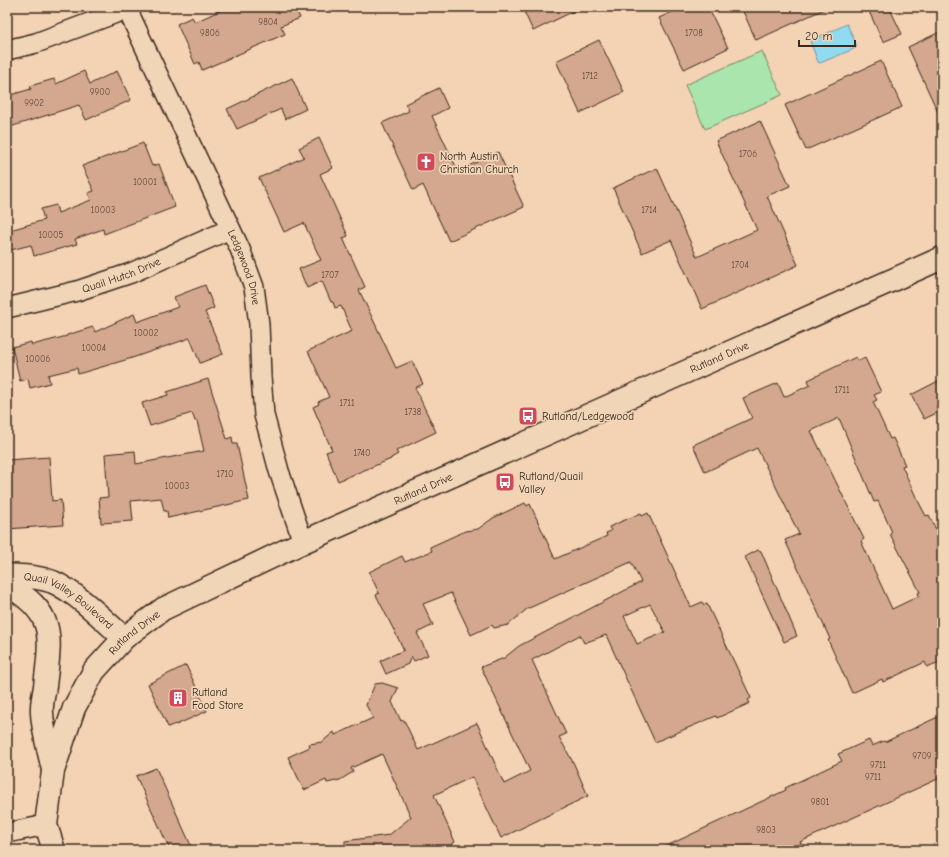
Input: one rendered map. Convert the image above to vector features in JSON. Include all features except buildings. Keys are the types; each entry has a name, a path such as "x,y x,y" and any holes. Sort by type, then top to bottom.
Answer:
{"street":[{"path":"7,50 36,42 129,8"},
{"name":"Ledgewood Drive","path":"129,8 230,229 254,286 259,324 264,415 279,471 303,542"},
{"name":"Quail Hutch Drive","path":"7,308 77,291 131,273 230,229"},
{"name":"Rutland Drive","path":"54,850 46,825 53,771 74,708 94,671 124,638 163,609 303,542 942,258"},
{"name":"Quail Valley Boulevard","path":"7,575 30,576 53,583 79,599 124,638"},
{"path":"7,585 21,593 37,607 47,623 50,647 42,712 53,771"},
{"path":"7,833 46,825"}],"green space":[{"path":"762,51 782,95 705,129 685,85"}],"water":[{"path":"847,24 857,46 856,48 820,63 818,62 810,41"}],"place":[{"name":"North Austin Christian Church","path":"426,162"},
{"name":"Rutland/Ledgewood","path":"528,416"},
{"name":"Rutland/Quail Valley","path":"505,482"},
{"name":"Rutland Food Store","path":"178,698"}]}
